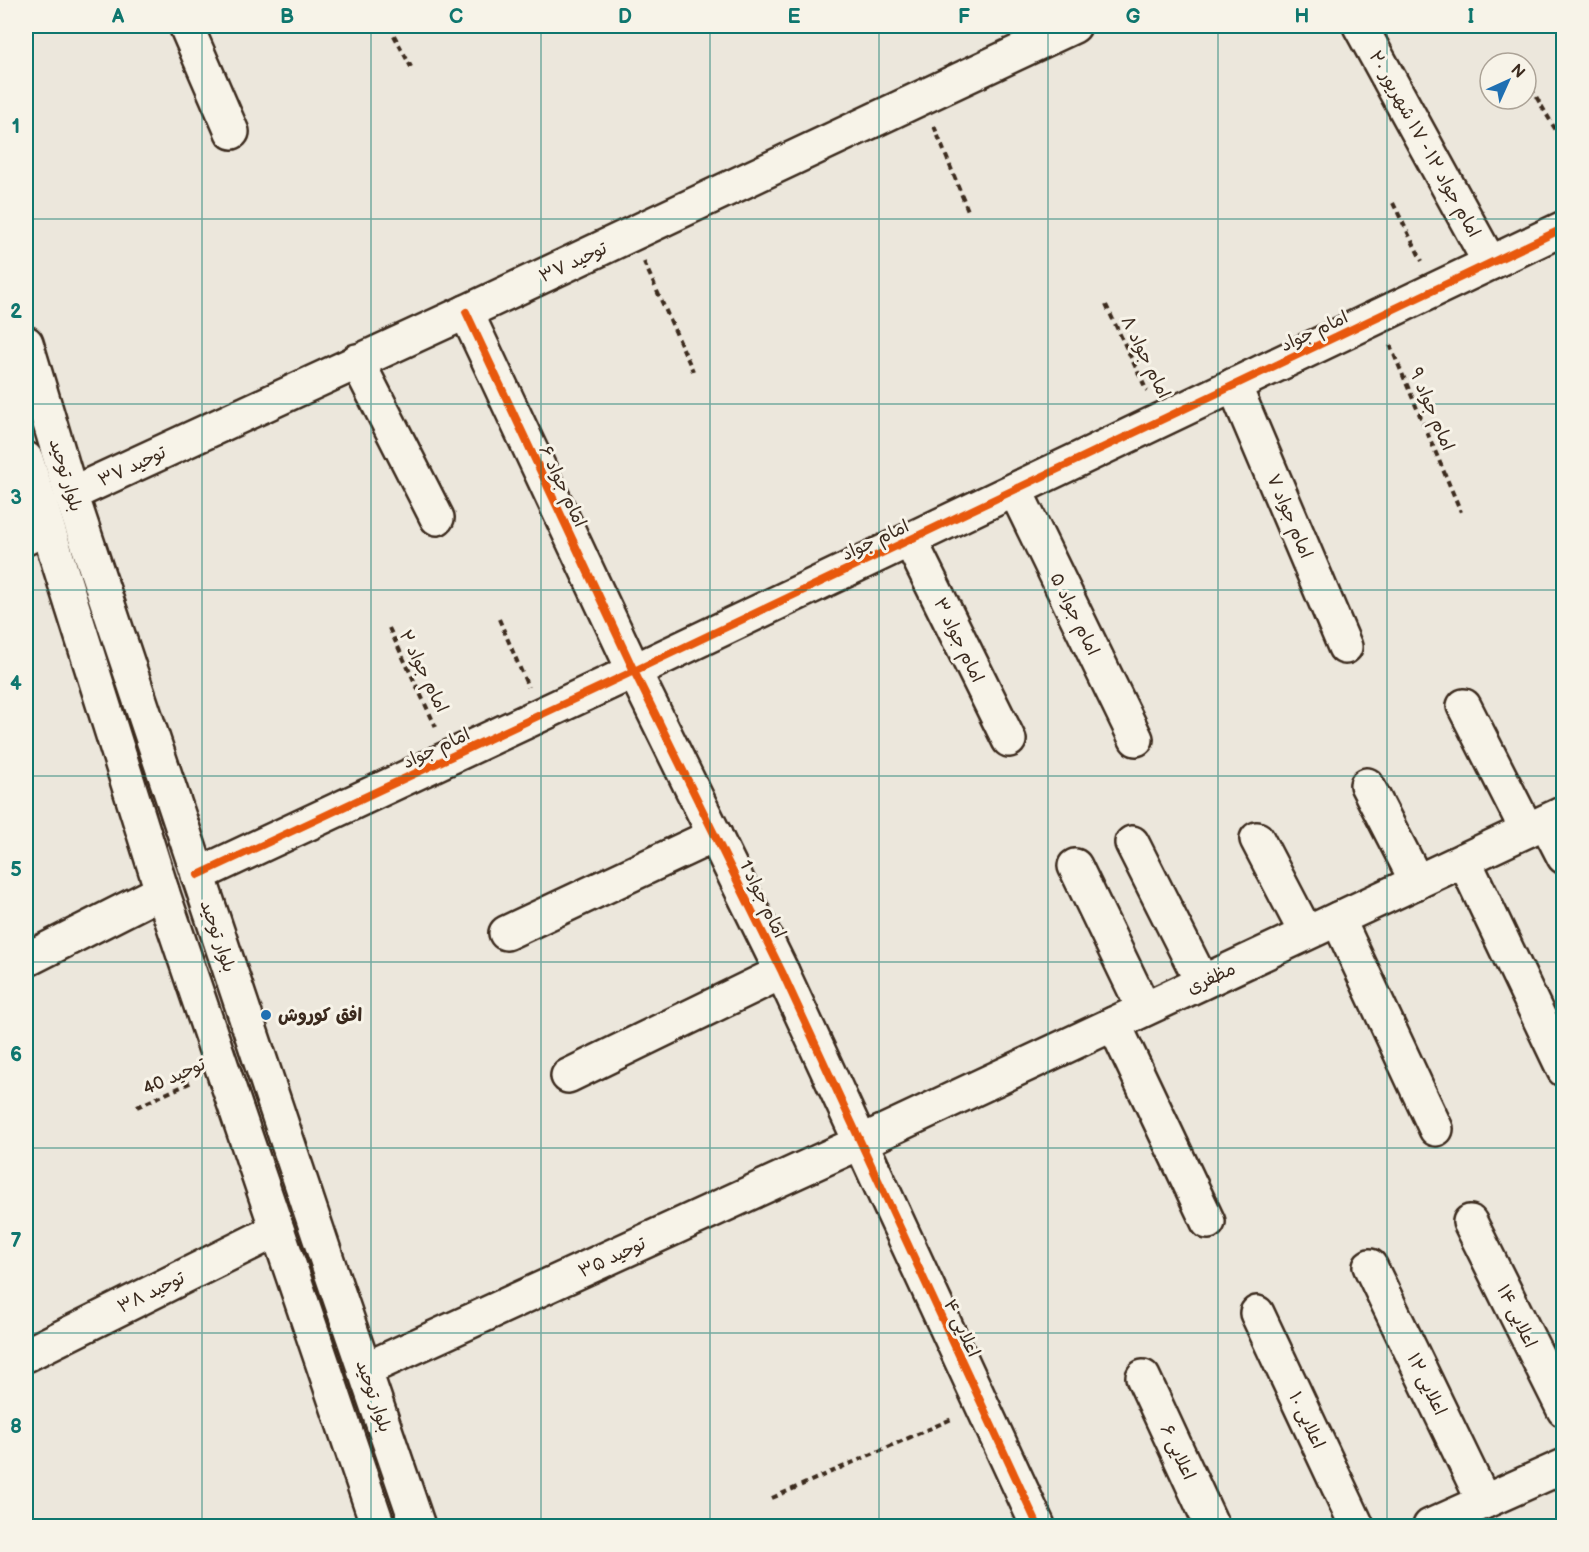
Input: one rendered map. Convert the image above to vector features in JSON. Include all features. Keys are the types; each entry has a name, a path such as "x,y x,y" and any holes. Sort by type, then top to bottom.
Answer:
{"street":[{"path":"186,26 232,132"},
{"name":"توحید ۳۷","path":"71,494 466,312 1074,26"},
{"name":"امام جواد ۱۲ - ۱۷ شهریور ۲۰","path":"1360,26 1490,263"},
{"name":"امام جواد","path":"198,875 451,758 1563,228"},
{"name":"امام جواد ۶","path":"466,312 634,671"},
{"name":"بلوار توحید","path":"26,343 71,494 418,1527"},
{"path":"357,362 437,518"},
{"name":"امام جواد ۷","path":"1234,386 1346,647"},
{"name":"بلوار توحید","path":"26,459 36,533 162,891 378,1527"},
{"name":"امام جواد ۵","path":"1014,490 1136,739"},
{"name":"امام جواد ۳","path":"910,540 1009,741"},
{"name":"امام جواد 1","path":"634,671 782,972 859,1143"},
{"path":"1464,706 1546,822 1563,857"},
{"path":"1367,785 1417,882"},
{"name":"مظفری","path":"859,1143 1546,822"},
{"path":"506,933 715,835"},
{"path":"1257,839 1306,933"},
{"path":"1132,843 1202,982"},
{"path":"1464,860 1563,1070"},
{"path":"1075,866 1144,1010"},
{"path":"26,960 162,891"},
{"path":"1338,918 1436,1129"},
{"path":"568,1076 782,972"},
{"path":"1114,1024 1208,1222"},
{"name":"توحید ۳۵","path":"364,1370 859,1143"},
{"name":"اعلایی ۴","path":"859,1143 1038,1527"},
{"name":"اعلایی ۱۴","path":"1470,1222 1563,1410"},
{"name":"توحید ۳۸","path":"26,1355 277,1230"},
{"name":"اعلایی ۱۲","path":"1371,1266 1484,1502"},
{"name":"اعلایی ۱۰","path":"1257,1313 1357,1527"},
{"name":"اعلایی ۶","path":"1143,1377 1212,1527"},
{"path":"1430,1527 1563,1466"}],"path":[{"path":"389,26 411,68"},
{"path":"922,97 969,213"},
{"path":"1538,100 1563,144"},
{"path":"1393,203 1436,289"},
{"path":"632,234 693,371"},
{"path":"499,619 541,715"},
{"path":"772,1498 982,1406"}],"cycle path":[{"path":"198,875 634,671 1564,228"},
{"path":"466,312 634,671 782,972 1038,1526"}],"place":[{"name":"افق کوروش","path":"266,1015"}]}
